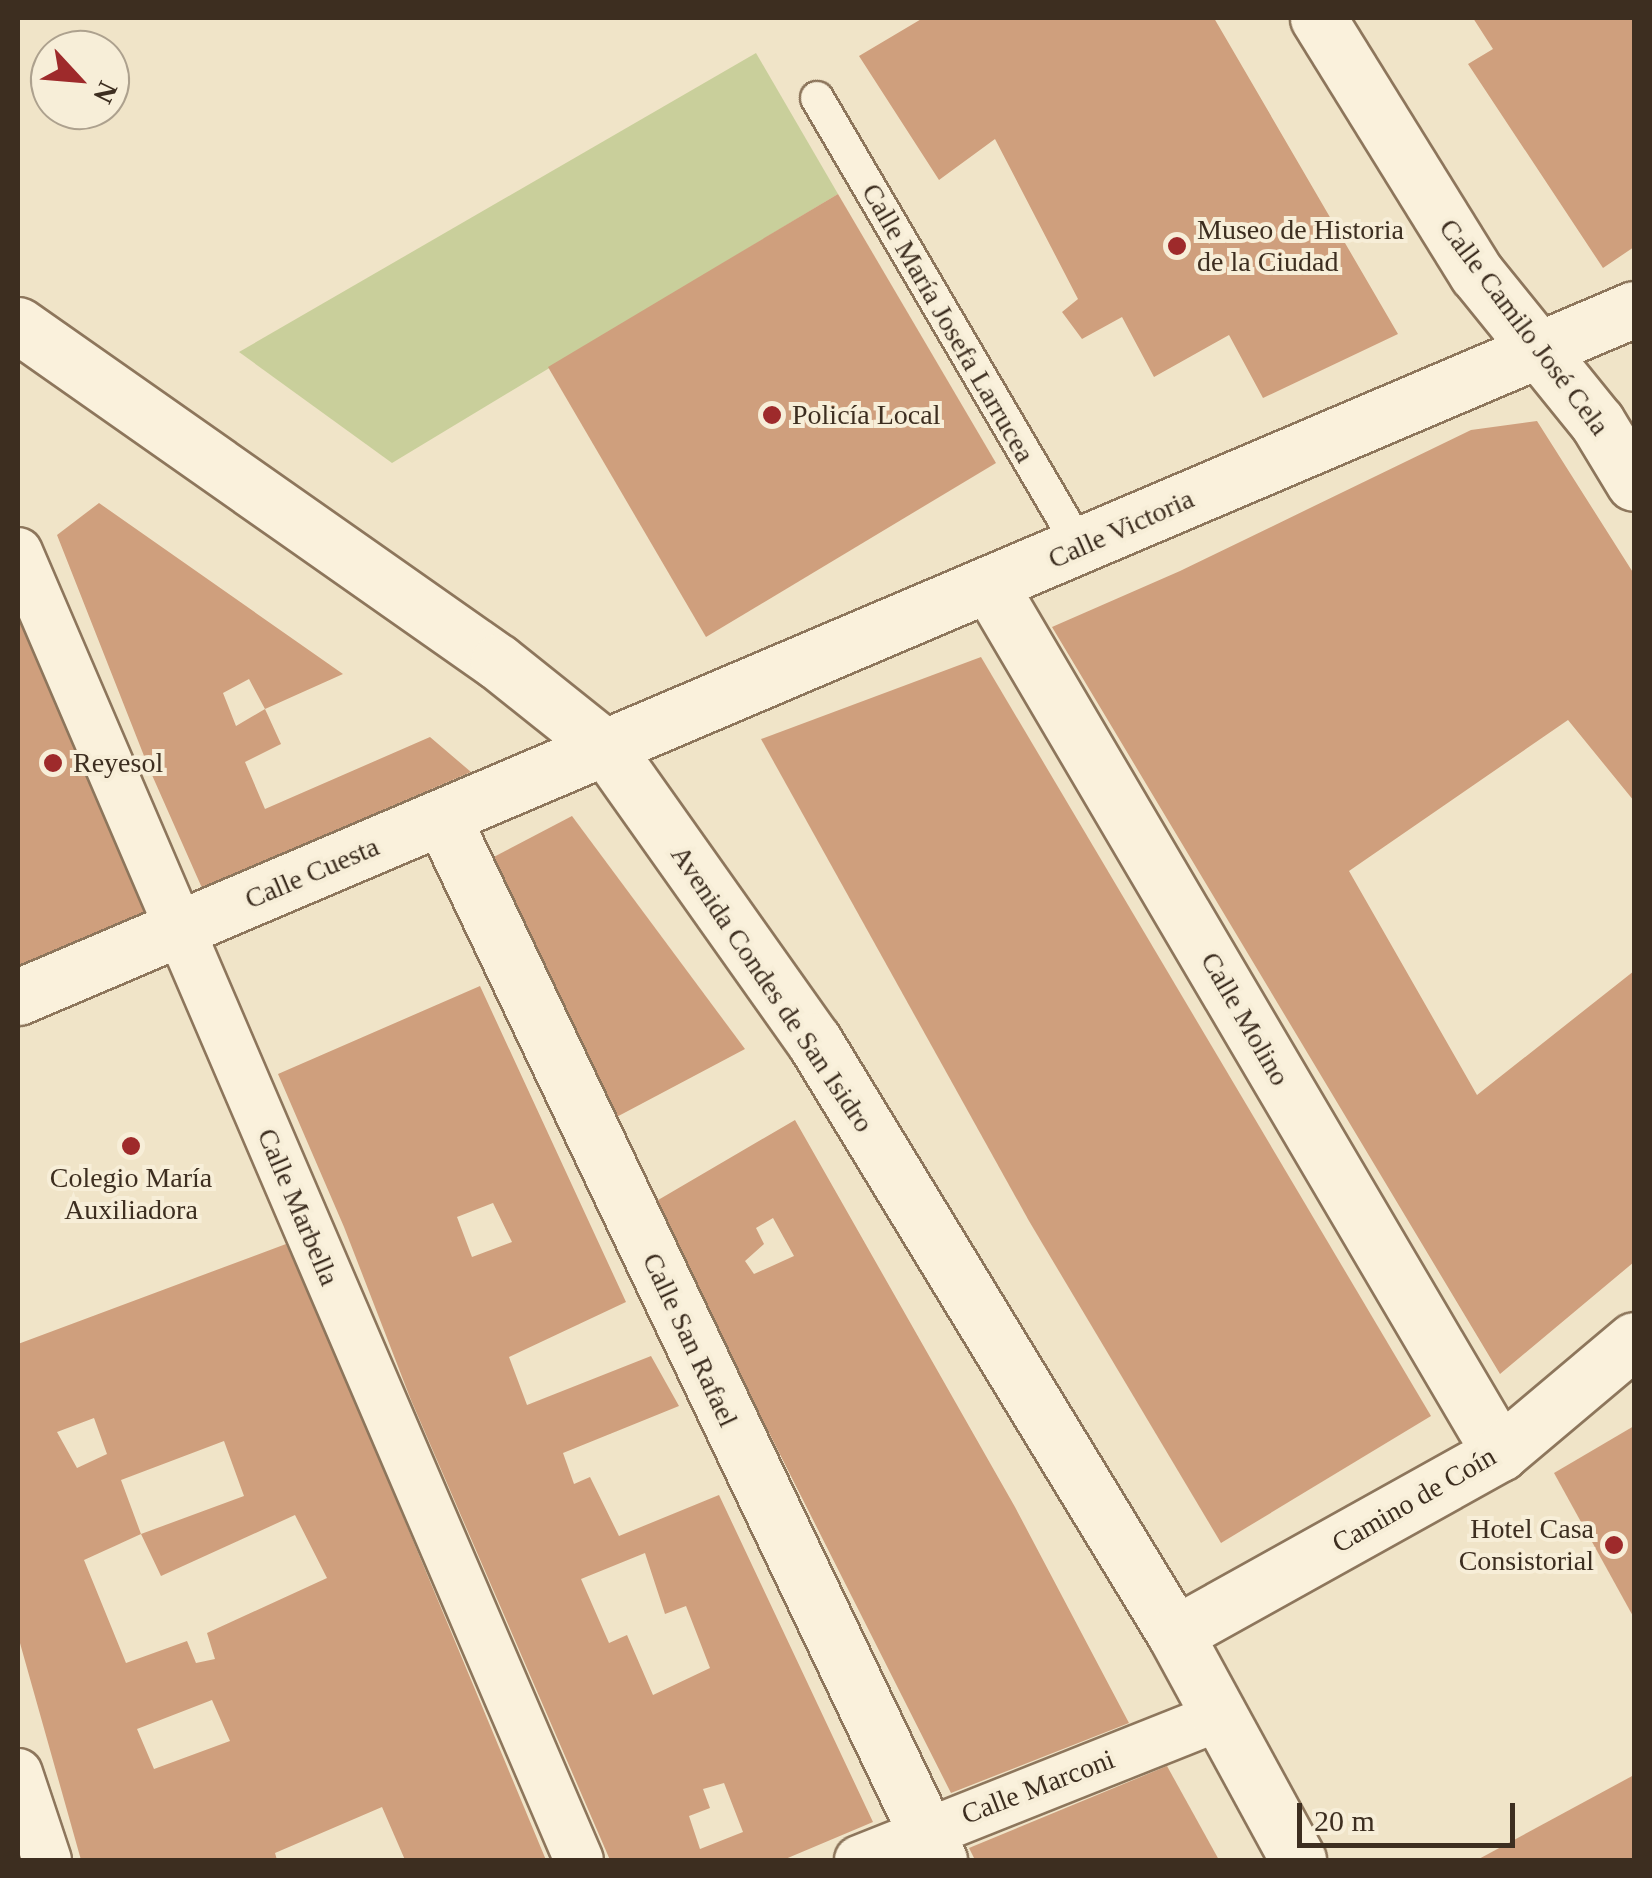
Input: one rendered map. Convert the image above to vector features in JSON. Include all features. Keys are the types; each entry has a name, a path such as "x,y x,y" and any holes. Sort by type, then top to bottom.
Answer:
{"street":[{"name":"Calle Camilo José Cela","path":"1318,18 1477,274 1597,422 1634,483"},
{"name":"Calle Victoria","path":"607,749 1634,308"},
{"name":"Avenida Condes de San Isidro","path":"18,324 498,662 607,749 814,1041 1175,1634 1298,1860"},
{"name":"Calle Marbella","path":"18,552 579,1860"},
{"name":"Calle Molino","path":"990,586 1500,1453"},
{"name":"Calle Cuesta","path":"18,997 607,749"},
{"name":"Calle San Rafael","path":"442,818 932,1846"},
{"name":"Camino de Coín","path":"1175,1634 1500,1453 1634,1340"},
{"name":"Calle Marconi","path":"859,1860 932,1846 1220,1716"},
{"path":"18,1773 47,1860"}],"lane":[{"name":"Calle María Josefa Larrucea","path":"817,98 1080,547"}],"green space":[{"path":"756,53 838,194 392,463 239,352"}],"building":[{"path":"923,18 1214,18 1398,334 1263,398 1229,335 1154,377 1122,317 1082,339 1062,312 1078,299 995,139 939,180 859,56"},
{"path":"1473,18 1634,18 1634,247 1603,268 1468,64 1493,49"},
{"name":"Policía Local","path":"838,194 996,463 706,637 548,367"},
{"path":"1537,421 1634,574 1634,801 1568,720 1349,871 1477,1095 1634,971 1634,1262 1500,1374 1052,627 1180,571 1471,430"},
{"path":"99,503 343,674 265,709 281,744 245,762 265,809 430,737 471,772 202,888 148,766 57,535","holes":["249,679 265,709 236,726 223,693"]},
{"name":"Reyesol","path":"18,598 152,913 18,970"},
{"path":"981,657 1431,1416 1221,1543 1029,1221 761,739"},
{"path":"572,816 745,1049 609,1121 488,860"},
{"path":"480,986 626,1302 509,1357 527,1405 651,1356 679,1406 563,1453 574,1484 590,1477 619,1536 719,1495 873,1822 783,1860 610,1860 411,1400 344,1227 278,1074","holes":["493,1203 512,1242 472,1257 457,1217","645,1553 665,1614 686,1606 710,1668 653,1695 627,1635 609,1643 581,1579","724,1783 743,1832 700,1849 689,1816 710,1808 703,1789"]},
{"path":"795,1120 1015,1507 1129,1723 951,1793 653,1203","holes":["773,1218 794,1256 754,1274 745,1261 764,1244 756,1228"]},
{"path":"286,1244 546,1860 405,1860 382,1807 275,1853 277,1860 81,1860 18,1636 18,1344","holes":["94,1418 107,1454 77,1468 57,1432","224,1441 244,1496 141,1534 121,1480","295,1515 327,1578 207,1633 215,1659 196,1663 187,1641 126,1663 84,1560 141,1534 161,1576","212,1700 230,1741 154,1769 137,1729"]},
{"name":"Hotel Casa Consistorial","path":"1634,1426 1634,1618 1554,1473"},
{"path":"1167,1766 1219,1860 975,1860 969,1848"},
{"path":"1634,1775 1634,1860 1477,1860"}],"place":[{"name":"Museo de Historia de la Ciudad","path":"1177,246"},
{"name":"Policía Local","path":"772,415"},
{"name":"Reyesol","path":"53,763"},
{"name":"Colegio María Auxiliadora","path":"131,1146"},
{"name":"Hotel Casa Consistorial","path":"1614,1545"}]}
